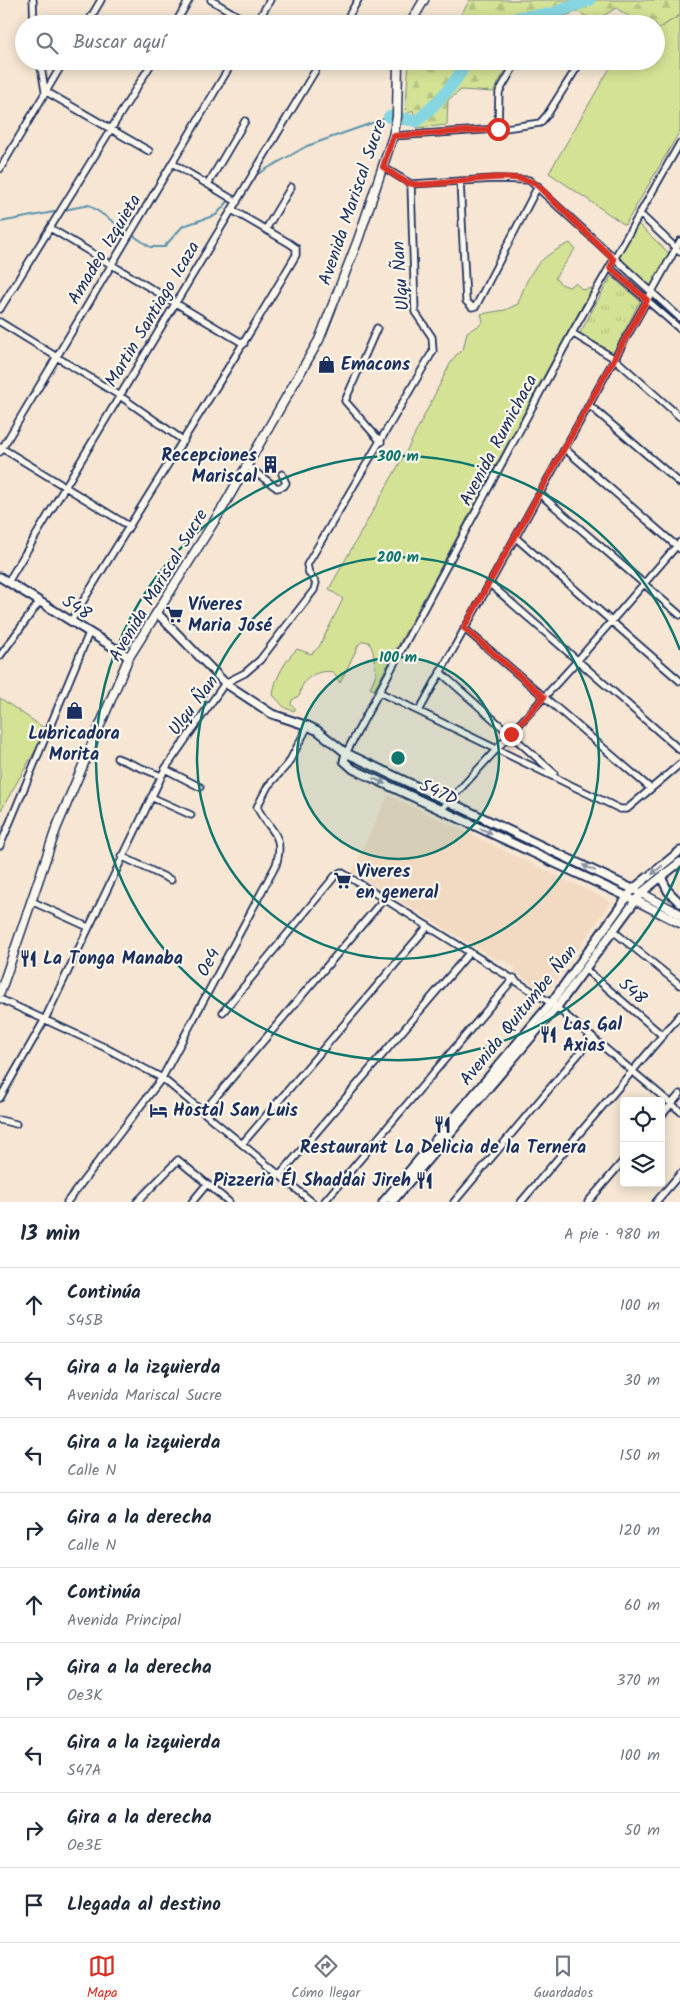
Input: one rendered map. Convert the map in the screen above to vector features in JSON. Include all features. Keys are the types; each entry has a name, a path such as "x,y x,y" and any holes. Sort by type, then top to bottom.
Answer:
{"main road":[{"path":"415,15 424,0"},
{"name":"Avenida Mariscal Sucre","path":"0,993 56,829 128,657 247,466 319,340 358,240 393,136 397,118 398,70"},
{"path":"641,893 680,914"},
{"name":"S47D","path":"631,899 680,924"}],"street":[{"path":"33,0 34,15"},
{"path":"93,15 102,0"},
{"path":"181,15 190,0"},
{"path":"212,0 236,15"},
{"path":"261,15 270,0"},
{"path":"349,15 358,0"},
{"path":"42,70 45,91"},
{"path":"0,169 58,70"},
{"path":"0,309 148,70"},
{"name":"Amadeo Izquieta","path":"1,449 58,358 228,70"},
{"name":"Martin Santiago Icaza","path":"8,582 314,70"},
{"path":"498,129 499,92 511,70"},
{"path":"393,136 498,129 540,123 548,116 576,70"},
{"path":"45,91 149,151"},
{"path":"208,184 245,121"},
{"name":"Avenida Rumichaca","path":"346,753 572,333 680,143"},
{"path":"172,163 237,202"},
{"path":"383,167 411,184 528,180 538,186 614,260 680,318"},
{"path":"460,181 466,302 472,307 476,306 538,186"},
{"name":"Ulqu Ñan","path":"0,1098 45,1019 121,856 165,769 225,683 245,672 260,660 316,587 307,565 433,351 432,337 415,312 411,184"},
{"path":"266,228 291,187"},
{"path":"71,621 244,344 297,250 266,228 232,210"},
{"path":"639,213 678,250"},
{"path":"50,228 244,344"},
{"path":"419,711 647,300 678,250 680,241"},
{"path":"610,268 680,329"},
{"path":"0,322 120,396 184,441"},
{"path":"377,328 345,401 381,442"},
{"path":"572,333 614,359 680,417"},
{"path":"590,405 680,483"},
{"path":"1,449 129,526"},
{"path":"441,810 578,660 679,545 565,449"},
{"path":"247,466 277,488 281,488 286,483 282,474"},
{"path":"540,494 680,615"},
{"path":"516,538 680,681"},
{"name":"S48","path":"0,577 128,657"},
{"path":"490,584 680,750"},
{"path":"0,656 40,601"},
{"path":"157,613 225,683 272,714 308,726 346,753"},
{"path":"464,628 650,788"},
{"path":"0,846 89,633"},
{"path":"440,672 559,778"},
{"path":"379,692 624,810 680,764"},
{"name":"Oe4","path":"67,1202 162,1078 276,865 279,848 275,834 257,808 268,786 288,764 308,726"},
{"name":"S47D","path":"631,899 353,769 344,761 346,753 641,893"},
{"path":"117,758 161,776"},
{"path":"165,769 200,787"},
{"path":"151,797 191,815"},
{"name":"Avenida Quitumbe Ñan","path":"383,1202 585,969 631,899 633,889 680,851"},
{"path":"121,856 171,880"},
{"name":"Avenida Quitumbe Ñan","path":"392,1202 554,1005 631,899 680,862"},
{"path":"223,1012 335,876 341,872 383,900 514,978 554,1005 680,1111"},
{"path":"662,877 668,891 680,903"},
{"path":"203,1112 383,900"},
{"path":"31,901 88,927"},
{"path":"242,1144 428,926"},
{"path":"612,930 680,985"},
{"path":"280,1175 470,952"},
{"name":"S48","path":"585,969 663,1036"},
{"path":"324,1202 514,978"},
{"path":"0,999 104,1047 162,1078 312,1202"},
{"path":"521,1202 680,1015"},
{"path":"454,1202 592,1037"},
{"path":"665,1112 680,1094"},
{"path":"0,1120 16,1124"},
{"path":"137,1202 178,1160 229,1202"},
{"path":"588,1202 620,1165"},
{"path":"656,1202 680,1174"},
{"path":"192,1202 207,1184"}],"shaded area":[{"path":"388,795 610,901 610,904 549,990 544,991 515,972 514,966 500,958 497,960 352,872"}],"green space":[{"path":"470,0 680,0 680,15 665,24 665,15 626,15 616,8 605,15 584,15 578,12 567,15 461,15"},
{"path":"680,15 680,131 625,225 549,173 609,70 665,70 665,24"},
{"path":"408,70 506,70 493,92 461,90 448,100 447,125 417,128 413,110 405,116"},
{"path":"635,221 672,256 651,293 614,260"},
{"path":"570,243 575,249 555,278 561,284 569,287 575,283 583,290 592,288 374,690 370,688 376,674 373,651 369,642 363,641 359,644 340,683 333,672 316,673 307,679 303,684 300,695 292,700 291,705 296,709 294,711 285,708 273,695 278,676 297,649 311,654 319,647 343,599 329,589 407,450 450,364 456,355 463,350 467,332 480,325 483,321 481,314 505,310 518,304 526,283 536,267 550,254"},
{"path":"611,276 640,301 613,353 580,333"},
{"path":"0,698 47,730 0,812"}],"waterway":[{"path":"540,15 551,14 590,0"},
{"path":"403,119 417,121 445,93 462,70"},
{"path":"254,176 307,146 389,117"},
{"path":"64,210 89,205 150,247 164,247 183,226 216,215 231,198 237,196"},
{"path":"0,222 59,211"}],"place":[{"name":"Emacons","path":"327,364"},
{"name":"Recepciones Mariscal","path":"271,465"},
{"name":"Víveres Maria José","path":"174,614"},
{"name":"Lubricadora Morita","path":"74,710"},
{"name":"Viveres en general","path":"342,881"},
{"name":"La Tonga Manaba","path":"29,958"},
{"name":"Las Gal Axias","path":"549,1034"},
{"name":"Hostal San Luis","path":"159,1110"},
{"name":"Restaurant La Delicia de la Ternera","path":"443,1124"},
{"name":"Pizzeria Él Shaddai Jireh","path":"425,1180"}],"route":[{"path":"498,129 393,136 383,167 411,184 512,178 528,180 534,183 614,260 610,268 647,300 464,628 544,697 511,734"}]}
